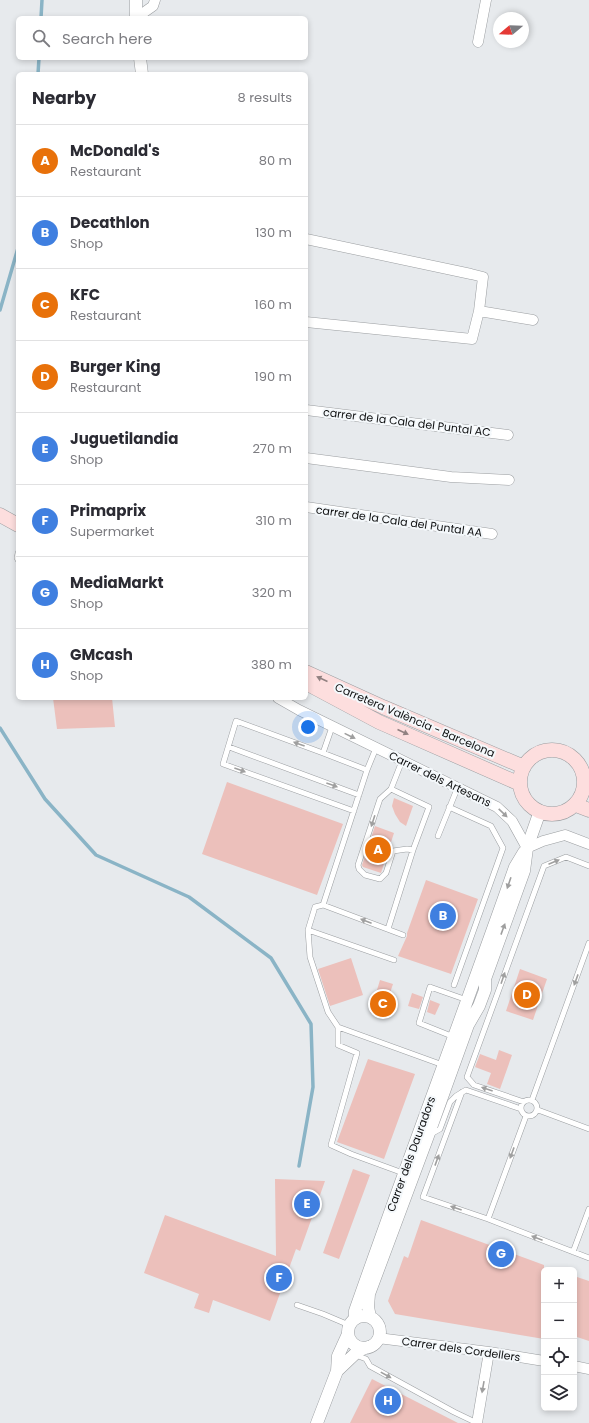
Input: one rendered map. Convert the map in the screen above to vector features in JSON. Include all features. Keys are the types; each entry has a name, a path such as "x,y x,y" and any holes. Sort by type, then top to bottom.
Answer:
{"main road":[{"path":"0,515 16,524"},
{"name":"Carretera València - Barcelona","path":"308,673 383,707 524,767"},
{"name":"Carretera València - Barcelona","path":"308,684 379,722 520,784"},
{"path":"554,749 565,751 574,757 580,764 584,774 585,785 582,800 567,811 556,814 545,814 540,812 527,802 521,792 520,784 522,770 524,767 527,761 534,754 544,750 554,749"},
{"path":"582,800 589,810"}],"street":[{"path":"136,0 136,16"},
{"path":"139,16 153,6 155,0"},
{"path":"478,42 486,0"},
{"path":"141,60 145,72"},
{"path":"308,240 483,277 479,311 472,339 308,322"},
{"path":"479,311 533,320"},
{"name":"carrer de la Cala del Puntal AC","path":"308,410 508,435"},
{"path":"308,458 451,477 509,480"},
{"name":"carrer de la Cala del Puntal AA","path":"308,507 492,534"},
{"name":"Carrer dels Artesans","path":"282,700 332,727 497,807 512,821 527,848"},
{"name":"Carrer dels Dauradors","path":"317,1423 337,1371 338,1356 350,1326 403,1173 444,1065 515,867 527,848 540,812"},
{"path":"527,848 543,841 565,835 589,844"},
{"name":"Carrer dels Dauradors","path":"468,1025 479,1006 485,990 485,979 524,871 527,848"},
{"name":"Carrer dels Dauradors","path":"370,1317 368,1307 369,1294 476,1003 469,996"},
{"path":"363,1316 370,1317 379,1328 378,1338 368,1347 357,1346 349,1339 350,1326 363,1316"},
{"name":"Carrer dels Cordellers","path":"378,1338 489,1352 541,1361"},
{"name":"Carrer dels Dauradors","path":"337,1371 358,1351 368,1347"},
{"path":"477,1423 489,1352"},
{"path":"577,1367 589,1369"}],"lane":[{"path":"354,811 224,764 236,721 368,770"},
{"path":"323,753 332,727"},
{"path":"229,747 359,795"},
{"path":"323,905 376,748"},
{"path":"402,761 391,789 380,799 358,865 359,869 365,875 380,879 386,873 393,851 407,848 412,850"},
{"path":"438,836 457,788"},
{"path":"388,929 412,850 429,807 391,789"},
{"path":"449,807 492,826 503,848 454,984"},
{"path":"538,1110 536,1103 532,1100 526,1100 524,1102 474,1085 467,1077 544,866 566,856 589,866"},
{"path":"403,935 323,905 315,907 308,930 310,957 328,1012 338,1027 338,1045 357,1053 331,1145 403,1173"},
{"path":"308,930 394,960"},
{"path":"532,1100 589,943"},
{"path":"454,1037 419,1023 430,987 469,996"},
{"path":"338,1027 444,1065"},
{"path":"428,1136 440,1129 450,1102 466,1090 521,1109 526,1116"},
{"path":"462,1092 423,1197 488,1219 589,1258"},
{"path":"521,1109 524,1102"},
{"path":"526,1116 533,1116 538,1110"},
{"path":"538,1110 589,1129"},
{"path":"488,1219 526,1116"},
{"path":"573,1252 589,1209"},
{"path":"297,1305 323,1314 350,1326"},
{"path":"355,1354 366,1359 370,1366 477,1423"}],"building":[{"path":"53,700 112,700 115,727 57,729"},
{"path":"227,782 343,824 317,895 202,854"},
{"path":"394,798 413,806 406,826 400,822 395,814 392,806"},
{"path":"375,826 394,833 381,873 363,867 362,865"},
{"path":"426,880 478,899 451,974 398,956 407,936"},
{"path":"351,958 363,995 330,1006 318,969"},
{"path":"520,969 547,979 533,1020 506,1011"},
{"path":"380,980 393,984 390,993 395,995 388,1018 370,1013"},
{"path":"412,993 423,997 419,1009 408,1006"},
{"path":"430,1000 440,1004 435,1015 427,1012"},
{"path":"499,1050 512,1055 500,1089 487,1084 491,1073 475,1067 480,1054 496,1060"},
{"path":"368,1059 415,1074 384,1159 337,1142"},
{"path":"353,1169 370,1175 339,1259 323,1253"},
{"path":"275,1179 325,1181 300,1251 296,1249 270,1321 213,1300 209,1313 194,1308 199,1294 144,1273 165,1215 276,1256"},
{"path":"421,1220 544,1265 544,1267 541,1267 541,1338 395,1314 388,1301 404,1256 408,1258"},
{"path":"577,1277 589,1281 589,1341 577,1337"},
{"path":"372,1379 458,1423 350,1423"}],"waterway":[{"path":"41,16 42,0"},
{"path":"38,72 39,60"},
{"path":"0,310 16,255"},
{"path":"0,728 45,799 96,855 189,897 271,958 311,1024 313,1087 299,1166"}],"place":[{"name":"McDonald's","path":"378,850"},
{"name":"Decathlon","path":"443,916"},
{"name":"Burger King","path":"527,995"},
{"name":"KFC","path":"383,1004"},
{"name":"Juguetilandia","path":"307,1204"},
{"name":"MediaMarkt","path":"501,1254"},
{"name":"Primaprix","path":"279,1278"},
{"name":"GMcash","path":"388,1401"}]}
